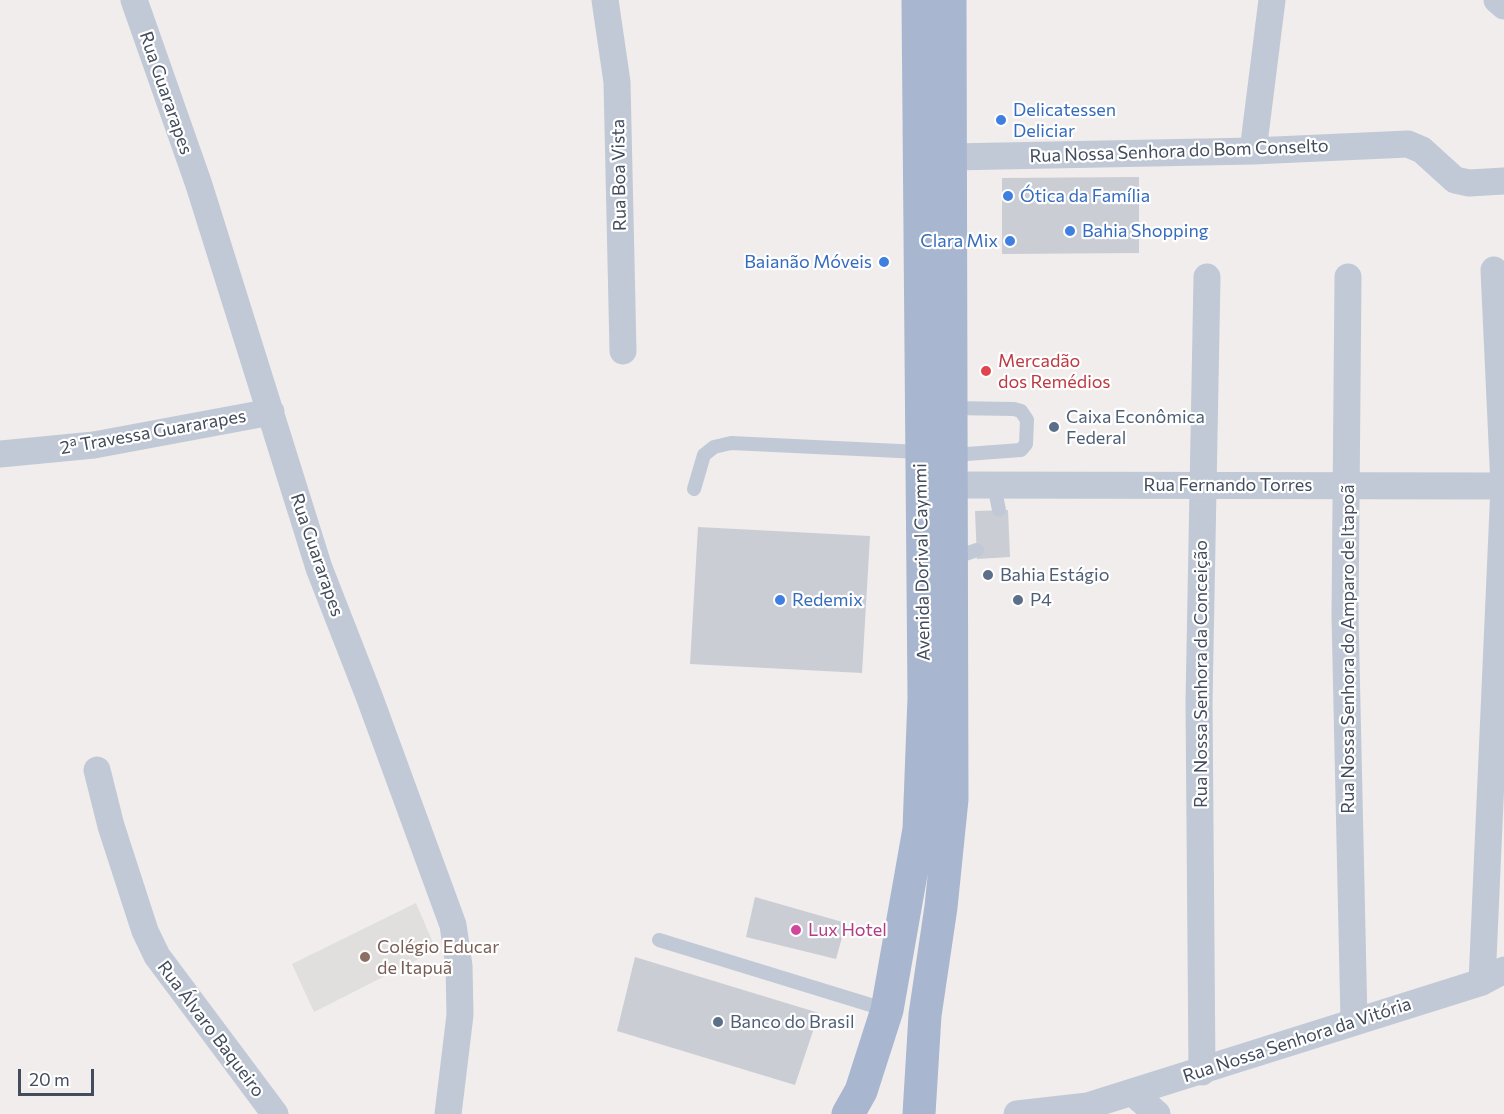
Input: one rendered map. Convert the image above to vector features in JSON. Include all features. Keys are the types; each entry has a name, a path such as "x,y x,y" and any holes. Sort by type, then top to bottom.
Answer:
{"main road":[{"name":"Avenida Dorival Caymmi","path":"848,1114 861,1091 887,1010 919,829 924,698 918,0"},
{"name":"Avenida Dorival Caymmi","path":"919,1114 925,1015 941,907 952,799 965,554 953,470 950,0"}],"street":[{"name":"Rua Guararapes","path":"134,0 199,185 318,568 369,696 453,925 459,966 460,1015 448,1114"},
{"name":"Rua Boa Vista","path":"605,0 616,82 623,351"},
{"path":"1253,151 1272,0"},
{"path":"1497,0 1504,6"},
{"name":"Rua Nossa Senhora do Bom Conselto","path":"951,157 1253,151 1408,144 1422,150 1455,180 1475,183 1504,181"},
{"path":"1493,976 1504,486 1494,270"},
{"name":"Rua Nossa Senhora da Conceição","path":"1202,1072 1199,702 1207,277"},
{"name":"Rua Nossa Senhora do Amparo de Itapoã","path":"1348,277 1348,484 1345,616 1353,1021"},
{"name":"2ª Travessa Guararapes","path":"0,454 94,445 271,412"},
{"name":"Rua Fernando Torres","path":"953,470 997,498 1202,486 1348,484 1504,486"},
{"name":"Rua Álvaro Baqueiro","path":"97,770 111,826 145,931 157,956 275,1114"},
{"name":"Rua Nossa Senhora da Vitória","path":"1017,1114 1089,1110 1133,1092 1202,1072 1493,976"},
{"path":"1133,1092 1157,1114"}],"lane":[{"path":"952,408 1014,409 1021,411 1027,420 1026,444 1022,450 953,470"},
{"path":"694,489 704,455 714,447 731,443 921,452"},
{"path":"659,940 887,1010"}],"shaded area":[{"name":"Colégio Educar de Itapuã","path":"416,903 436,950 314,1012 292,964"}],"building":[{"name":"Bahia Shopping","path":"1139,177 1139,253 1002,254 1002,178"},
{"path":"1008,510 1010,557 977,559 975,511"},
{"name":"Redemix","path":"698,527 870,536 862,673 690,664"},
{"name":"Lux Hotel","path":"755,897 846,923 836,959 746,937"},
{"name":"Banco do Brasil","path":"635,957 819,1013 795,1085 617,1031"}],"place":[{"name":"Delicatessen Deliciar","path":"1001,120"},
{"name":"Ótica da Família","path":"1008,196"},
{"name":"Bahia Shopping","path":"1070,231"},
{"name":"Clara Mix","path":"1010,241"},
{"name":"Baianão Móveis","path":"884,262"},
{"name":"Mercadão dos Remédios","path":"986,371"},
{"name":"Caixa Econômica Federal","path":"1054,427"},
{"name":"Bahia Estágio","path":"988,575"},
{"name":"Redemix","path":"780,600"},
{"name":"P4","path":"1018,600"},
{"name":"Lux Hotel","path":"796,930"},
{"name":"Colégio Educar de Itapuã","path":"365,957"},
{"name":"Banco do Brasil","path":"718,1022"}]}
